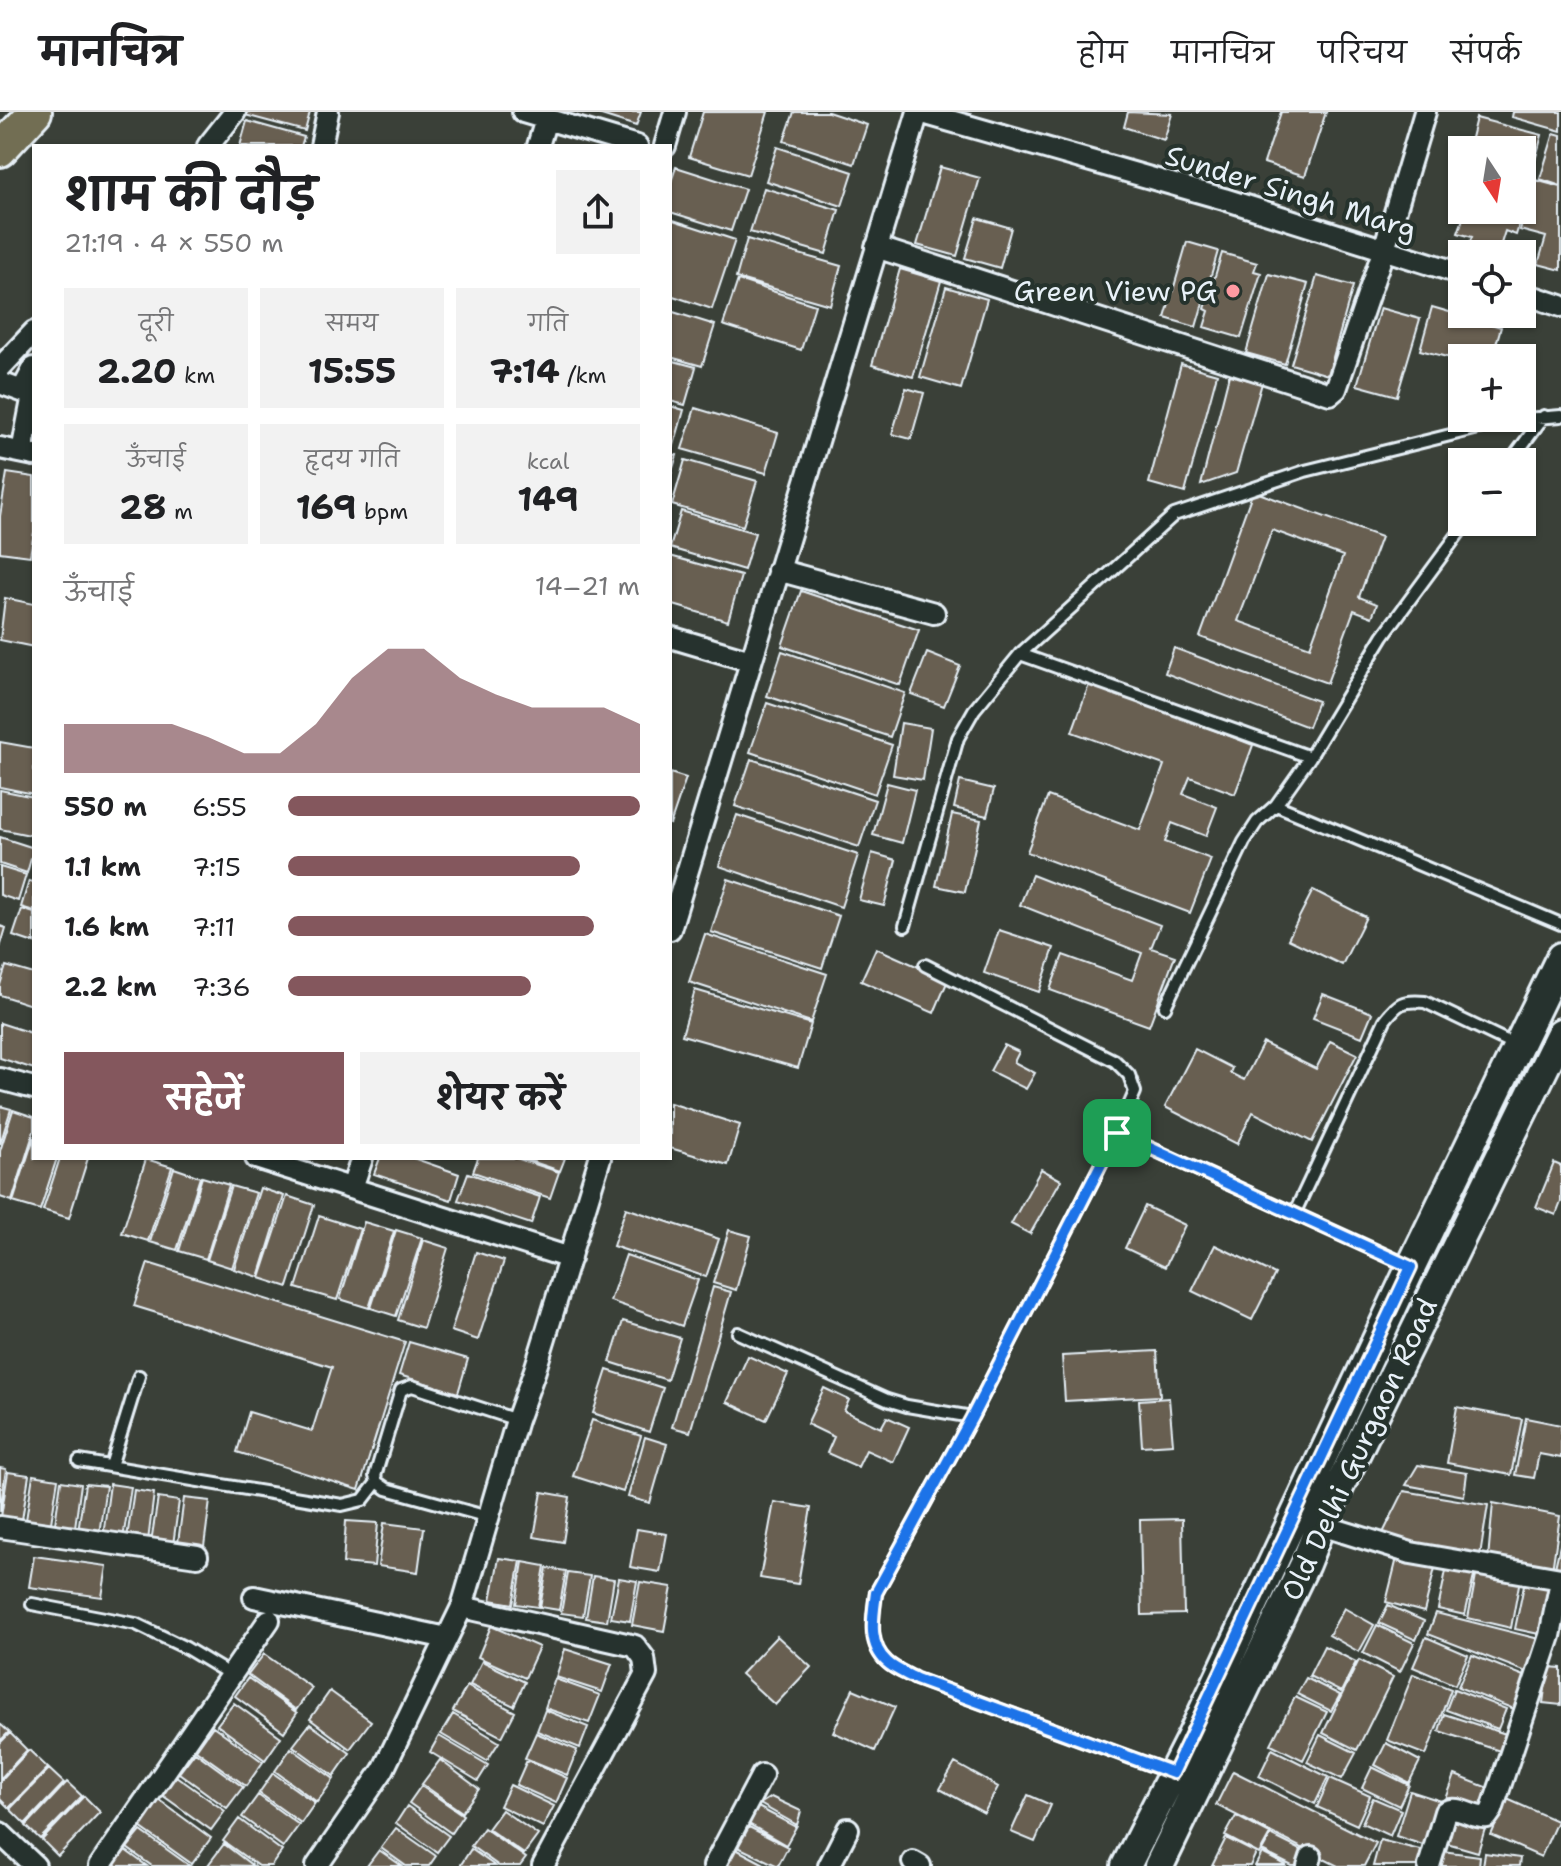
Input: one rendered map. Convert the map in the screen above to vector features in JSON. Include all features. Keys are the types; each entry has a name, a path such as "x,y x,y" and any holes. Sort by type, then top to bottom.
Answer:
{"main road":[{"path":"0,150 35,112"},
{"name":"Old Delhi Gurgaon Road","path":"1159,1866 1305,1564 1308,1521 1411,1267 1561,957"},
{"name":"Old Delhi Gurgaon Road","path":"1126,1866 1561,1033"}],"street":[{"path":"210,144 235,112"},
{"path":"321,144 328,112"},
{"path":"523,112 630,144"},
{"path":"666,144 675,112"},
{"path":"672,915 678,873 751,661 918,112"},
{"name":"Sunder Singh Marg","path":"918,112 957,117 1448,270"},
{"path":"876,247 1330,394 1336,389 1384,249 1425,112"},
{"path":"539,144 546,119"},
{"path":"1536,298 1561,306"},
{"path":"0,368 32,334"},
{"path":"0,383 30,394 28,453 0,448"},
{"path":"778,570 934,613"},
{"path":"672,638 751,661"},
{"path":"1518,1047 1547,1061"},
{"path":"0,1079 32,1087"},
{"path":"262,1160 570,1258"},
{"path":"352,1188 361,1160"},
{"path":"317,1866 383,1770 462,1607 599,1160"},
{"path":"1308,1521 1411,1553 1561,1580 1550,1636 1492,1810 1487,1817 1479,1818 1456,1809 1445,1812 1429,1866"},
{"path":"0,1527 197,1556"},
{"path":"254,1597 447,1638"},
{"path":"462,1607 635,1646 644,1658 646,1674 543,1866"},
{"path":"100,1866 269,1620"},
{"path":"1173,1773 1199,1787"},
{"path":"714,1866 762,1775"},
{"path":"829,1866 848,1829"},
{"path":"0,1833 35,1866"}],"lane":[{"path":"1520,448 1544,416"},
{"path":"905,926 958,738 974,710 1020,654 1174,515 1305,471 1511,420 1561,416"},
{"path":"1165,1007 1244,842 1257,822 1276,805 1310,757 1383,636 1457,536"},
{"path":"1020,654 1310,757"},
{"path":"1276,805 1561,924"},
{"path":"925,965 1115,1061 1129,1075 1135,1092 972,1417 876,1593 872,1625 875,1644 886,1662 916,1679 1173,1773"},
{"path":"1295,1212 1385,1020 1397,1005 1411,1001 1425,1002 1518,1047"},
{"path":"1117,1133 1411,1267"},
{"path":"738,1333 887,1400 972,1417"},
{"path":"111,1466 139,1376"},
{"path":"488,1517 387,1489 377,1482 375,1476 401,1390 406,1386 517,1420"},
{"path":"79,1461 342,1505 363,1500 377,1482"},
{"path":"32,1604 136,1624 174,1641 231,1675"}],"building":[{"path":"246,112 310,112 305,131 245,115"},
{"path":"592,112 641,112 636,126"},
{"path":"703,112 768,112 748,175 689,157"},
{"path":"794,112 828,112 867,125 854,164 784,141"},
{"path":"1128,112 1172,114 1164,140 1124,127"},
{"path":"1281,112 1326,112 1305,176 1264,163"},
{"path":"1513,112 1561,112 1561,131 1512,117"},
{"path":"1476,118 1542,135 1536,157 1536,136 1472,136"},
{"path":"247,121 304,137 302,144 241,144"},
{"path":"1554,133 1561,135 1561,186 1540,179"},
{"path":"777,147 853,172 842,206 766,181"},
{"path":"676,167 745,189 731,231 672,213 672,179"},
{"path":"940,167 980,178 957,256 917,245"},
{"path":"1536,180 1561,187 1561,270 1538,264 1546,237 1520,230 1522,224 1536,224"},
{"path":"764,188 839,210 826,254 750,232"},
{"path":"977,218 1011,228 1000,268 965,258"},
{"path":"672,220 735,240 712,309 672,296"},
{"path":"1461,224 1519,224 1516,235 1505,231 1502,240 1471,240 1472,237 1458,233"},
{"path":"747,239 841,266 830,305 736,278"},
{"path":"1187,242 1218,251 1196,327 1165,318"},
{"name":"Green View PG","path":"1222,253 1257,263 1254,271 1261,273 1241,338 1204,327 1209,311 1205,309"},
{"path":"900,269 941,281 913,377 872,365"},
{"path":"1269,274 1308,284 1285,364 1246,353"},
{"path":"1317,276 1353,286 1328,375 1291,364"},
{"path":"738,280 815,305 801,350 723,325"},
{"path":"946,287 987,299 961,389 920,377"},
{"path":"1432,307 1448,312 1448,328 1501,328 1496,344 1448,344 1448,357 1420,350"},
{"path":"1380,308 1420,319 1397,396 1357,385"},
{"path":"672,312 715,325 702,366 672,358"},
{"path":"672,361 696,367 685,405 672,402"},
{"path":"1181,364 1217,374 1185,493 1149,483"},
{"path":"1229,375 1262,383 1236,473 1201,485"},
{"path":"906,388 924,393 911,439 892,434"},
{"path":"672,407 684,410 672,449"},
{"path":"695,408 778,433 766,473 682,449"},
{"path":"672,454 677,455 672,471"},
{"path":"685,460 757,481 743,526 672,505"},
{"path":"7,473 32,477 30,556 0,552 0,516"},
{"path":"1253,491 1381,537 1359,597 1377,604 1372,617 1354,610 1327,683 1200,637","holes":["1272,530 1343,556 1310,647 1238,621"]},
{"path":"681,511 755,533 744,570 672,549"},
{"path":"672,557 741,576 728,621 672,605"},
{"path":"801,591 919,630 900,685 782,646"},
{"path":"5,598 32,604 32,647 0,640"},
{"path":"1174,648 1318,701 1308,727 1165,673"},
{"path":"782,651 905,693 890,737 767,696"},
{"path":"927,653 960,666 944,706 911,694"},
{"path":"1090,682 1253,745 1235,794 1190,777 1183,794 1217,807 1206,836 1172,823 1165,842 1211,859 1190,913 1027,852 1048,796 1140,830 1164,765 1072,732"},
{"path":"767,703 892,745 875,794 750,752"},
{"path":"901,723 931,728 923,780 893,775"},
{"path":"0,742 32,748 32,794 0,787"},
{"path":"751,759 875,800 859,847 735,806"},
{"path":"672,774 686,778 672,819"},
{"path":"960,781 994,789 987,816 954,808"},
{"path":"887,783 915,790 902,843 873,835"},
{"path":"0,790 32,797 30,835 0,829"},
{"path":"952,814 981,820 965,892 936,886"},
{"path":"737,815 858,855 841,907 719,866"},
{"path":"0,837 32,847 27,873 0,864"},
{"path":"872,853 896,860 884,906 859,900"},
{"path":"0,867 26,875 18,901 0,895"},
{"path":"1032,875 1160,925 1151,948 1175,956 1149,1026 1050,990 1063,955 1132,980 1142,953 1020,905"},
{"path":"728,879 839,916 822,968 711,932"},
{"path":"29,881 32,882 32,910 21,907"},
{"path":"1313,890 1366,917 1342,965 1288,939"},
{"path":"22,909 32,912 32,942 13,936"},
{"path":"0,926 6,928 0,948"},
{"path":"999,930 1054,948 1039,992 984,973"},
{"path":"705,934 827,974 811,1022 689,982"},
{"path":"876,948 948,980 934,1013 861,981"},
{"path":"6,966 32,973 32,1005 0,995"},
{"path":"695,990 811,1024 798,1068 682,1035"},
{"path":"1323,994 1372,1013 1362,1037 1313,1018"},
{"path":"0,1023 32,1033 32,1068 0,1058"},
{"path":"1330,1041 1357,1054 1312,1142 1253,1112 1237,1144 1165,1107 1195,1049 1232,1068 1230,1073 1244,1080 1263,1043 1316,1069"},
{"path":"1004,1045 1019,1052 1014,1062 1035,1073 1026,1089 990,1071"},
{"path":"672,1104 740,1125 728,1165 672,1149"},
{"path":"0,1106 11,1109 0,1144"},
{"path":"13,1110 32,1116 32,1137 12,1201 0,1197 0,1151"},
{"path":"32,1143 32,1160 56,1160 40,1210 13,1202"},
{"path":"59,1160 87,1160 69,1218 43,1210"},
{"path":"146,1160 172,1167 148,1241 122,1233"},
{"path":"379,1160 419,1160 459,1174 451,1200 374,1174"},
{"path":"477,1160 522,1160 559,1172 550,1198 473,1172"},
{"path":"528,1160 564,1160 560,1171"},
{"path":"1554,1163 1561,1166 1561,1202 1556,1215 1536,1207"},
{"path":"174,1168 200,1177 177,1250 150,1242"},
{"path":"1041,1169 1061,1180 1030,1234 1011,1224"},
{"path":"468,1173 540,1197 531,1224 458,1200"},
{"path":"202,1177 229,1185 206,1259 179,1251"},
{"path":"231,1186 256,1193 232,1268 207,1260"},
{"path":"260,1188 284,1196 259,1277 234,1269"},
{"path":"287,1196 314,1205 288,1287 260,1278"},
{"path":"1145,1206 1185,1225 1165,1267 1125,1248"},
{"path":"626,1208 719,1239 706,1277 613,1246"},
{"path":"319,1216 360,1229 337,1300 296,1288"},
{"path":"364,1222 394,1231 369,1308 340,1299"},
{"path":"396,1230 422,1238 396,1316 371,1308"},
{"path":"729,1230 751,1236 736,1290 713,1283"},
{"path":"423,1240 448,1248 423,1328 398,1320"},
{"path":"1215,1245 1275,1274 1252,1320 1192,1291"},
{"path":"476,1252 504,1261 478,1340 451,1331"},
{"path":"626,1255 698,1280 682,1326 610,1301"},
{"path":"148,1263 405,1342 359,1490 237,1452 249,1412 312,1431 332,1367 134,1306"},
{"path":"713,1287 731,1292 690,1432 672,1427"},
{"path":"623,1321 680,1338 667,1380 610,1362"},
{"path":"409,1342 468,1359 458,1393 399,1375"},
{"path":"1157,1351 1160,1396 1065,1401 1062,1356"},
{"path":"748,1356 788,1374 766,1420 727,1402"},
{"path":"607,1370 663,1388 649,1432 593,1413"},
{"path":"824,1388 849,1400 844,1411 881,1428 887,1417 909,1427 893,1462 866,1450 858,1467 827,1453 834,1437 807,1424"},
{"path":"1169,1398 1173,1444 1142,1446 1139,1400"},
{"path":"1457,1407 1522,1419 1511,1475 1447,1463"},
{"path":"1526,1418 1561,1425 1561,1458 1539,1454 1534,1478 1515,1475"},
{"path":"592,1420 641,1436 623,1492 573,1476"},
{"path":"645,1437 667,1444 650,1503 628,1497"},
{"path":"1418,1465 1467,1473 1464,1496 1406,1485"},
{"path":"0,1468 6,1469 0,1512"},
{"path":"8,1472 29,1475 22,1520 1,1517"},
{"path":"33,1475 58,1479 51,1523 26,1520"},
{"path":"61,1481 81,1484 75,1527 55,1524"},
{"path":"85,1484 106,1486 99,1534 78,1531"},
{"path":"110,1484 131,1487 123,1539 103,1536"},
{"path":"134,1490 154,1493 148,1541 127,1538"},
{"path":"1404,1491 1488,1505 1479,1562 1380,1539"},
{"path":"542,1492 570,1497 563,1542 534,1537"},
{"path":"158,1498 179,1501 173,1545 151,1542"},
{"path":"184,1498 210,1501 203,1554 177,1550"},
{"path":"774,1502 811,1508 798,1584 760,1578"},
{"path":"1493,1503 1560,1516 1552,1571 1488,1559"},
{"path":"1182,1519 1184,1614 1142,1615 1140,1520"},
{"path":"346,1521 378,1523 374,1566 343,1563"},
{"path":"384,1523 424,1528 418,1572 378,1566"},
{"path":"637,1529 667,1534 660,1572 630,1567"},
{"path":"1561,1541 1561,1573 1554,1572"},
{"path":"1398,1554 1436,1564 1424,1612 1386,1602"},
{"path":"34,1556 107,1566 102,1597 29,1587"},
{"path":"499,1558 521,1561 513,1604 491,1600"},
{"path":"523,1562 545,1566 538,1607 516,1604"},
{"path":"1447,1566 1475,1572 1465,1615 1438,1609"},
{"path":"547,1568 566,1571 559,1610 540,1607"},
{"path":"1477,1571 1520,1579 1511,1628 1468,1618"},
{"path":"568,1573 590,1576 583,1616 561,1613"},
{"path":"593,1576 614,1579 607,1621 586,1618"},
{"path":"619,1578 637,1581 630,1621 611,1618"},
{"path":"1525,1580 1555,1586 1544,1635 1515,1629"},
{"path":"640,1582 672,1587 664,1631 632,1625"},
{"path":"1388,1605 1424,1621 1416,1640 1379,1623"},
{"path":"1344,1608 1374,1625 1359,1652 1329,1635"},
{"path":"1436,1613 1543,1640 1529,1673 1428,1634"},
{"path":"1377,1625 1414,1643 1400,1672 1363,1653"},
{"path":"491,1626 539,1647 525,1678 478,1657"},
{"path":"777,1636 811,1667 775,1705 741,1674"},
{"path":"1426,1637 1468,1655 1455,1685 1413,1667"},
{"path":"1324,1646 1356,1662 1341,1692 1309,1676"},
{"path":"565,1649 612,1664 602,1692 556,1677"},
{"path":"264,1654 312,1688 296,1710 248,1675"},
{"path":"1472,1655 1527,1677 1514,1709 1458,1687"},
{"path":"1359,1660 1393,1677 1357,1750 1323,1733"},
{"path":"482,1661 525,1682 514,1706 470,1685"},
{"path":"1548,1667 1561,1668 1561,1705 1543,1703"},
{"path":"1413,1674 1451,1689 1426,1755 1387,1740"},
{"path":"248,1678 297,1713 284,1732 235,1696"},
{"path":"1306,1678 1340,1695 1331,1711 1297,1694"},
{"path":"555,1679 600,1695 589,1723 545,1708"},
{"path":"467,1686 515,1712 502,1737 453,1711"},
{"path":"853,1689 895,1707 875,1751 833,1732"},
{"path":"1454,1689 1506,1709 1498,1729 1446,1710"},
{"path":"330,1691 371,1721 350,1749 310,1719"},
{"path":"1295,1697 1327,1712 1303,1760 1271,1744"},
{"path":"234,1703 281,1737 265,1760 217,1725"},
{"path":"545,1710 588,1727 580,1748 537,1731"},
{"path":"453,1714 499,1742 487,1761 441,1734"},
{"path":"1444,1714 1506,1734 1500,1751 1439,1731"},
{"path":"0,1724 9,1732 0,1741"},
{"path":"310,1724 350,1753 334,1776 293,1746"},
{"path":"213,1726 263,1762 246,1786 196,1750"},
{"path":"10,1733 27,1750 0,1779 0,1743"},
{"path":"536,1733 577,1750 567,1775 525,1758"},
{"path":"1320,1735 1356,1753 1342,1779 1307,1762"},
{"path":"439,1736 488,1765 478,1781 430,1752"},
{"path":"1386,1743 1420,1761 1409,1783 1375,1765"},
{"path":"291,1748 334,1779 317,1802 275,1771"},
{"path":"1272,1749 1328,1777 1315,1804 1259,1776"},
{"path":"29,1750 48,1768 9,1808 0,1799 0,1781"},
{"path":"195,1752 243,1787 227,1808 179,1773"},
{"path":"440,1760 479,1789 462,1812 422,1784"},
{"path":"527,1760 567,1778 556,1803 516,1785"},
{"path":"955,1763 998,1787 984,1813 940,1789"},
{"path":"1372,1767 1409,1785 1399,1806 1362,1788"},
{"path":"49,1769 64,1783 25,1824 10,1809"},
{"path":"1233,1771 1376,1843 1364,1866 1338,1866 1216,1805"},
{"path":"273,1773 315,1803 301,1823 259,1793"},
{"path":"1455,1775 1491,1789 1482,1812 1446,1799"},
{"path":"176,1776 225,1811 211,1830 162,1795"},
{"path":"1330,1778 1370,1796 1357,1825 1317,1807"},
{"path":"67,1782 82,1796 40,1839 26,1826"},
{"path":"510,1785 554,1806 543,1827 500,1806"},
{"path":"421,1786 463,1815 451,1833 409,1803"},
{"path":"1410,1791 1441,1801 1426,1846 1396,1836"},
{"path":"258,1795 299,1825 283,1847 242,1817"},
{"path":"1028,1795 1051,1805 1035,1842 1011,1832"},
{"path":"84,1796 100,1812 58,1856 42,1840"},
{"path":"771,1797 801,1811 797,1825 760,1804"},
{"path":"1373,1798 1401,1810 1390,1836 1362,1823"},
{"path":"1507,1799 1557,1821 1541,1857 1491,1835"},
{"path":"159,1800 211,1838 192,1864 140,1827"},
{"path":"407,1806 449,1836 437,1852 396,1823"},
{"path":"758,1807 796,1827 786,1845 749,1824"},
{"path":"502,1810 538,1835 524,1854 488,1829"},
{"path":"1448,1815 1486,1825 1478,1852 1440,1841"},
{"path":"1236,1816 1270,1834 1259,1854 1225,1836"},
{"path":"239,1819 282,1851 271,1866 258,1866 223,1841"},
{"path":"749,1827 788,1847 778,1866 738,1847"},
{"path":"396,1828 436,1856 429,1866 406,1866 381,1848"},
{"path":"484,1828 526,1858 520,1866 499,1866 471,1846"},
{"path":"141,1831 190,1866 152,1866 127,1848"},
{"path":"1271,1835 1305,1852 1300,1866 1292,1866 1262,1851"},
{"path":"1226,1838 1256,1853 1250,1866 1212,1866"},
{"path":"1380,1840 1428,1852 1424,1866 1373,1866"},
{"path":"224,1844 253,1866 208,1865"},
{"path":"734,1848 768,1866 724,1866"},
{"path":"471,1849 495,1866 460,1866"},
{"path":"125,1850 147,1866 113,1866"},
{"path":"379,1850 402,1866 367,1866"},
{"path":"1435,1850 1480,1856 1479,1866 1433,1866"},
{"path":"1262,1853 1287,1866 1255,1866"},
{"path":"1485,1853 1520,1858 1519,1866 1483,1866"}],"place":[{"name":"Green View PG","path":"1233,291"}],"route":[{"path":"1117,1133 1411,1267 1173,1773 916,1679 886,1662 875,1644 872,1625 876,1593 972,1417 1117,1133"}]}
